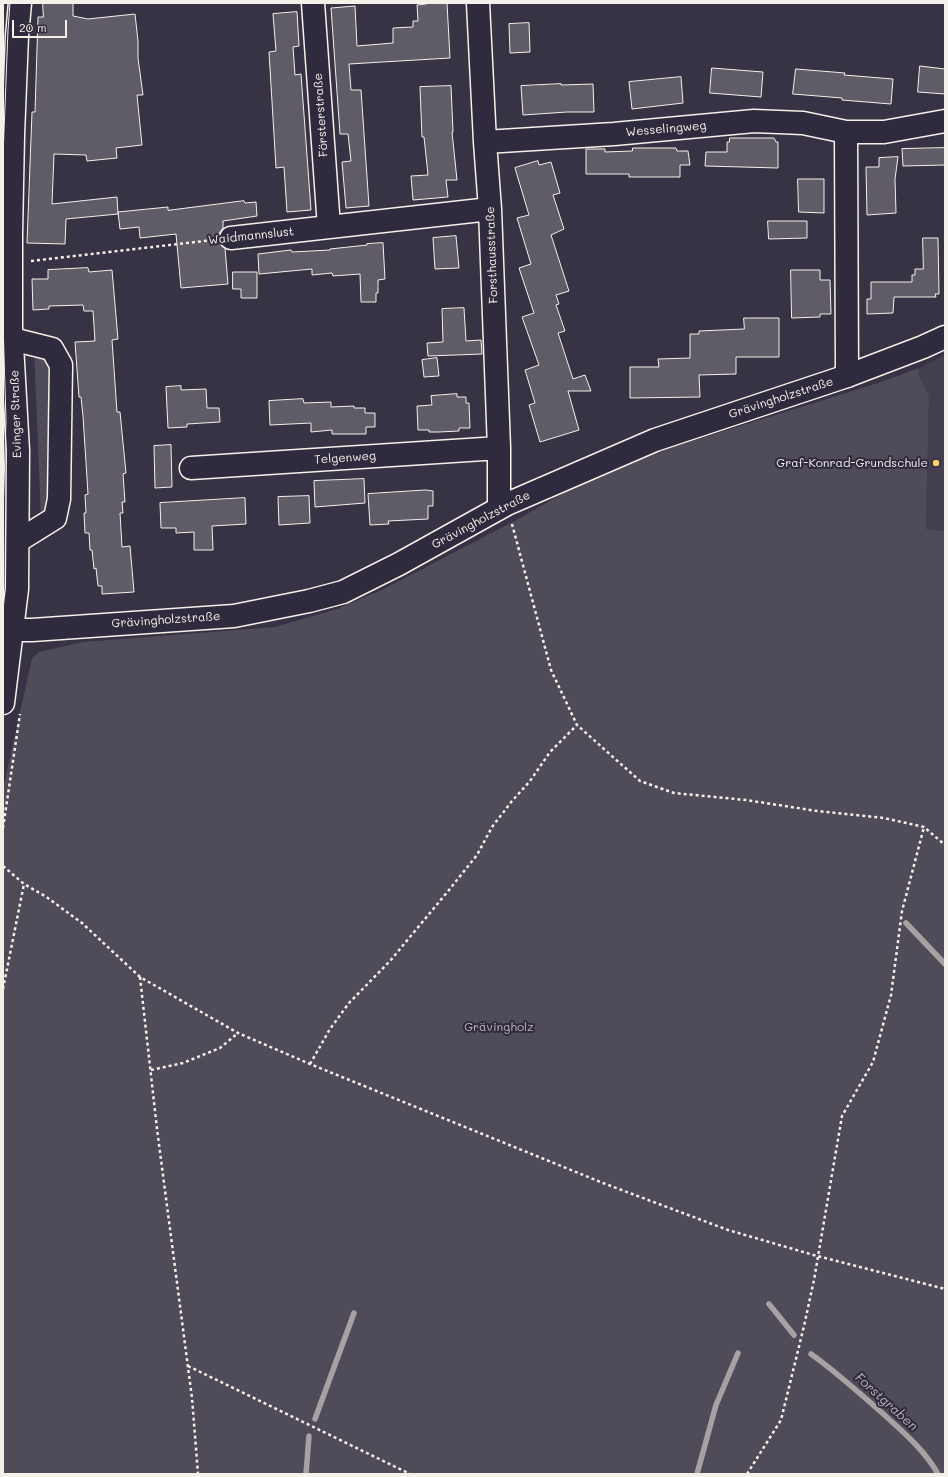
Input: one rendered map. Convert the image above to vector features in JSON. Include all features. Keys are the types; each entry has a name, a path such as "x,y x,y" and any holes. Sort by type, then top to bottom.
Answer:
{"street":[{"name":"Evinger Straße","path":"12,707 8,630 17,590 18,451 12,339 11,263 13,135 17,36 20,3"},
{"name":"Försterstraße","path":"313,3 329,227"},
{"name":"Forsthausstraße","path":"478,3 490,209 499,448 503,506"},
{"name":"Wesselingweg","path":"485,142 614,134 754,122 803,123 846,132 884,132 945,121"},
{"path":"846,132 847,376"},
{"name":"Waidmannslust","path":"231,238 490,209"},
{"name":"Grävingholzstraße","path":"8,630 234,616 309,601 343,592 399,564 503,506 655,440 847,376 923,348 945,336"},
{"path":"12,339 52,349 61,365 59,499 55,518 18,541"},
{"name":"Telgenweg","path":"192,468 499,448"}],"path":[{"name":"Waidmannslust","path":"11,263 231,238"},
{"path":"503,506 551,670 577,725 640,780 674,793 746,800 817,811 884,818 924,826 945,845"},
{"path":"3,828 12,707"},
{"path":"310,1064 330,1028 349,1002 390,961 444,896 476,855 492,827 530,781 550,752 577,725"},
{"path":"747,1474 781,1420 804,1326 842,1116 872,1062 891,995 902,911 924,826"},
{"path":"3,866 24,884 45,896 82,923 140,977 238,1033 310,1064 610,1186 728,1230 817,1256 945,1289"},
{"path":"3,989 24,884"},
{"path":"140,977 152,1070 157,1129 192,1398 198,1474"},
{"path":"152,1070 183,1063 220,1048 238,1033"},
{"path":"188,1366 410,1474"}],"shaded area":[{"name":"Graf-Konrad-Grundschule","path":"945,355 945,531 926,529 929,397 918,373 919,368"}],"green space":[{"path":"34,348 50,361 48,510 41,519"},
{"name":"Grävingholz","path":"919,368 918,373 929,397 926,529 945,531 945,1474 3,1474 3,789 32,658 39,652 83,642 275,627 337,609 384,589 518,519 609,467 881,382"}],"building":[{"path":"43,3 73,3 73,16 88,19 135,14 138,58 143,95 137,95 142,145 116,148 117,158 87,161 86,155 54,154 52,204 117,197 118,214 66,219 65,244 27,243 32,112 35,112 38,17 43,17"},
{"path":"426,3 447,3 450,58 349,64 351,90 361,90 369,206 346,208 342,162 351,161 348,134 340,134 331,8 355,6 357,46 393,43 393,28 413,27 413,21 418,21 417,5"},
{"path":"297,12 299,46 293,47 295,75 301,74 311,210 287,212 284,167 276,168 269,52 276,51 273,14"},
{"path":"529,23 530,52 510,53 509,24"},
{"path":"920,66 945,69 945,94 918,92"},
{"path":"712,68 763,72 761,97 710,93"},
{"path":"796,69 893,79 891,104 793,94"},
{"path":"681,77 683,103 632,109 629,82"},
{"path":"593,84 594,112 523,115 521,86"},
{"path":"451,86 452,132 457,180 446,180 448,197 413,200 411,176 428,175 424,137 422,137 420,87"},
{"path":"730,138 774,138 776,142 778,142 778,168 705,166 706,152 727,152 727,142 729,142"},
{"path":"633,148 676,148 677,151 688,151 690,165 680,165 680,177 629,177 629,174 586,174 586,149 605,149 605,152 632,151"},
{"path":"945,148 945,165 903,166 902,149"},
{"path":"898,157 895,179 896,213 867,215 866,167 879,167 879,158"},
{"path":"538,161 539,165 551,162 560,193 553,195 564,229 551,235 569,291 556,295 559,304 556,305 565,331 558,333 573,379 585,375 591,391 568,391 579,430 540,442 529,405 535,403 525,370 539,365 522,317 534,313 519,268 531,264 517,218 529,215 515,168"},
{"path":"798,179 824,179 824,213 799,212"},
{"path":"244,201 245,203 256,202 257,216 223,221 223,228 219,233 221,245 225,248 228,284 181,288 176,234 140,238 139,227 120,229 118,212 168,207 168,210"},
{"path":"768,221 807,221 807,238 769,239"},
{"path":"456,236 459,268 435,269 433,238"},
{"path":"923,238 938,238 939,294 935,294 936,297 894,297 893,313 867,314 867,299 871,299 871,282 912,282 912,275 915,275 915,269 923,269"},
{"path":"383,243 385,279 378,280 376,302 361,302 360,274 333,276 332,273 312,275 312,269 259,274 258,254 291,250 292,252 330,250"},
{"path":"88,268 89,272 112,270 118,339 112,340 117,412 120,412 126,473 123,474 125,502 122,502 123,513 120,513 122,547 130,546 134,592 102,594 102,586 98,586 96,568 94,569 92,550 90,550 89,533 85,533 85,495 88,494 83,416 81,397 79,397 75,342 95,341 93,311 84,311 83,305 49,306 49,309 33,310 32,279 48,279 48,270"},
{"path":"791,270 820,270 820,280 830,280 831,314 820,314 820,317 792,318"},
{"path":"233,272 257,272 257,298 241,298 241,289 233,289"},
{"path":"464,308 466,341 481,340 482,354 428,356 427,343 443,342 442,309"},
{"path":"744,318 779,318 779,357 736,357 736,374 699,375 700,397 630,398 630,367 659,367 658,359 690,358 690,334 699,334 699,331 744,329"},
{"path":"437,358 439,376 424,377 422,360"},
{"path":"181,386 181,390 206,389 207,408 219,408 220,422 187,424 187,427 168,428 166,387"},
{"path":"457,394 457,397 466,397 466,403 469,403 470,428 459,428 459,431 439,432 418,430 417,406 432,405 431,396"},
{"path":"303,399 304,403 331,402 331,407 354,406 354,408 365,408 365,413 375,413 375,427 366,427 366,434 332,434 332,430 311,432 311,423 270,425 269,401"},
{"path":"171,445 172,487 155,488 154,446"},
{"path":"364,479 365,503 315,507 314,481"},
{"path":"426,490 433,491 433,506 428,506 428,519 388,521 389,524 370,525 368,494"},
{"path":"309,496 310,523 279,525 278,497"},
{"path":"245,498 246,524 212,526 213,550 194,550 194,532 176,533 176,528 161,528 160,503"}],"waterway":[{"path":"906,923 945,964"},
{"name":"Forstgraben","path":"769,1304 794,1335"},
{"path":"315,1419 354,1313"},
{"path":"697,1474 716,1405 738,1353"},
{"name":"Forstgraben","path":"811,1354 846,1381 904,1433 926,1456 938,1474"},
{"path":"306,1474 309,1436"}],"tram line":[{"path":"3,156 10,3"},
{"path":"3,323 6,420 3,516"}],"place":[{"name":"Graf-Konrad-Grundschule","path":"936,463"}]}
